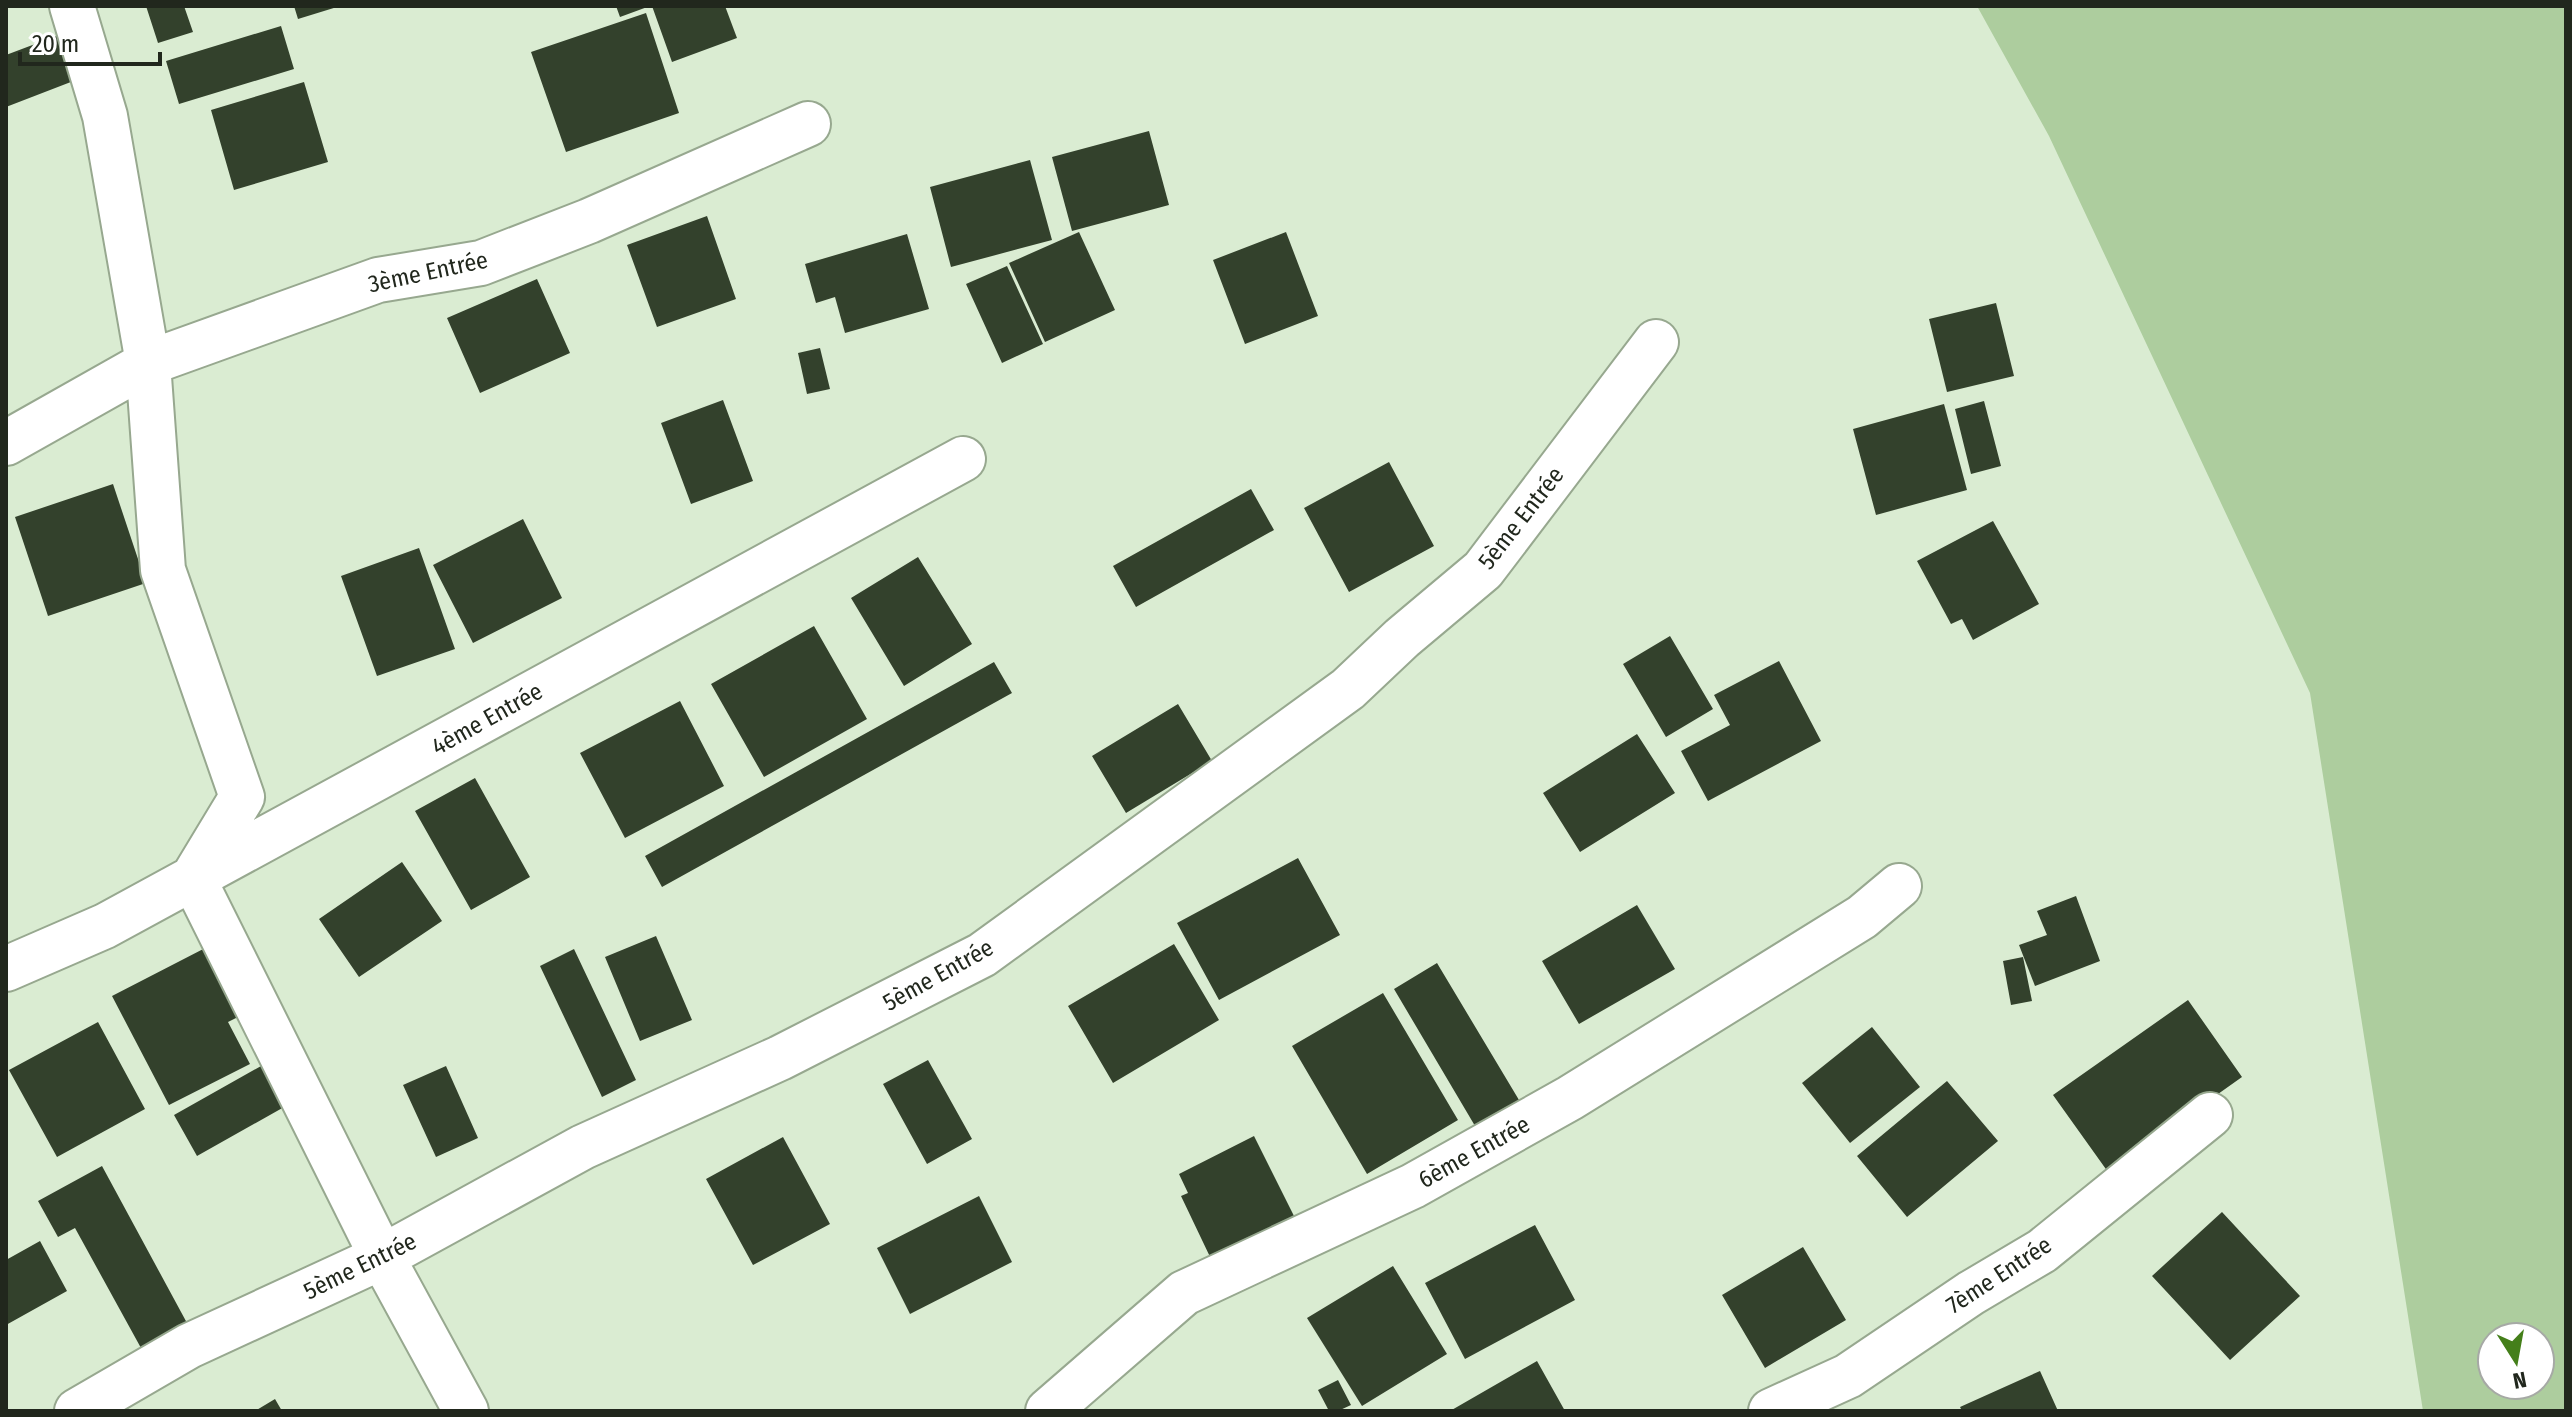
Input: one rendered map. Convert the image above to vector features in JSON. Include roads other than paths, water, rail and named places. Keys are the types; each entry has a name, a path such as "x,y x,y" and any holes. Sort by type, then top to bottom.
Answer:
{"street":[{"path":"72,6 105,116 148,363 163,570 242,797 193,878 382,1257 466,1411"},
{"name":"3ème Entrée","path":"6,443 148,363 378,280 481,263 589,221 808,124"},
{"name":"5ème Entrée","path":"77,1411 189,1346 382,1257 583,1147 780,1058 982,955 1348,689 1402,638 1483,570 1656,342"},
{"name":"4ème Entrée","path":"6,969 105,926 963,459"},
{"name":"6ème Entrée","path":"1048,1411 1184,1293 1413,1186 1557,1105 1862,917 1899,886"},
{"name":"7ème Entrée","path":"1771,1411 1848,1376 1971,1293 2042,1251 2210,1115"}]}
